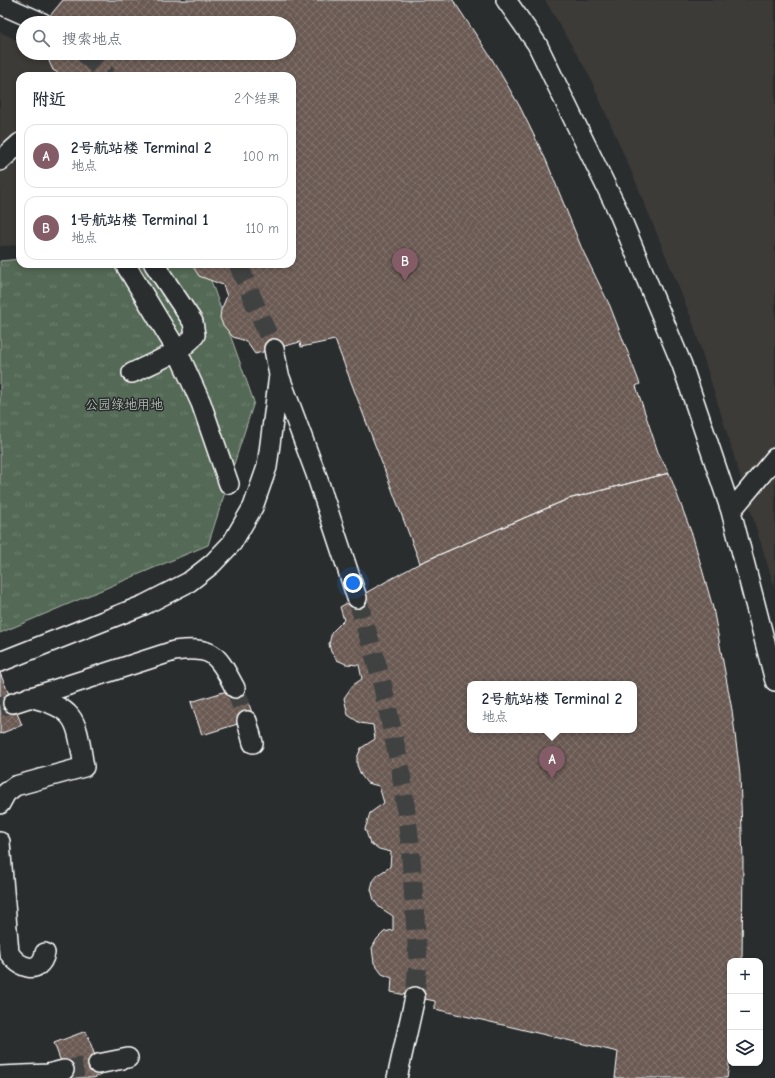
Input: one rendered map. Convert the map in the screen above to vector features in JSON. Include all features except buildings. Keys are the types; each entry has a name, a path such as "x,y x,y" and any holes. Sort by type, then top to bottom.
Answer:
{"street":[{"path":"506,0 537,44 618,211 682,365 731,511 775,681"},
{"path":"0,4 27,16"},
{"path":"0,161 16,147"},
{"path":"127,268 177,350 201,403 229,484"},
{"path":"132,373 177,350 191,341 195,334 193,322 157,268"},
{"path":"274,349 279,375 316,474 357,598"},
{"path":"0,662 144,605 189,582 217,559 232,543 253,507 267,467 279,375"},
{"path":"731,511 775,458"},
{"path":"0,804 6,793 15,786 84,767 75,722 67,712 52,703 21,700 174,651 195,648 209,652 221,662 234,688"},
{"path":"247,721 253,744"},
{"path":"0,842 9,953 15,962 22,967 32,968 44,960 45,953"},
{"path":"397,1078 415,997"},
{"path":"98,1064 128,1058"},
{"path":"0,1076 48,1074 64,1070"}],"shaded area":[{"path":"545,0 775,0 775,589 692,320 633,175 588,73"},
{"path":"0,32 16,40 16,60 46,60 56,72 16,72 16,245 0,246"}],"green space":[{"name":"公园绿地用地","path":"16,259 16,268 206,268 254,402 208,545 0,633 0,261"}],"tunnel":[{"path":"91,60 104,72"},
{"path":"240,268 274,349"},
{"path":"357,598 381,678 401,772 410,843 418,961 415,997"},
{"path":"235,688 247,721"},
{"path":"0,707 13,703"},
{"path":"64,1070 98,1064"}],"place":[{"name":"1号航站楼 Terminal 1","path":"405,281"},
{"name":"2号航站楼 Terminal 2","path":"552,779"}]}
